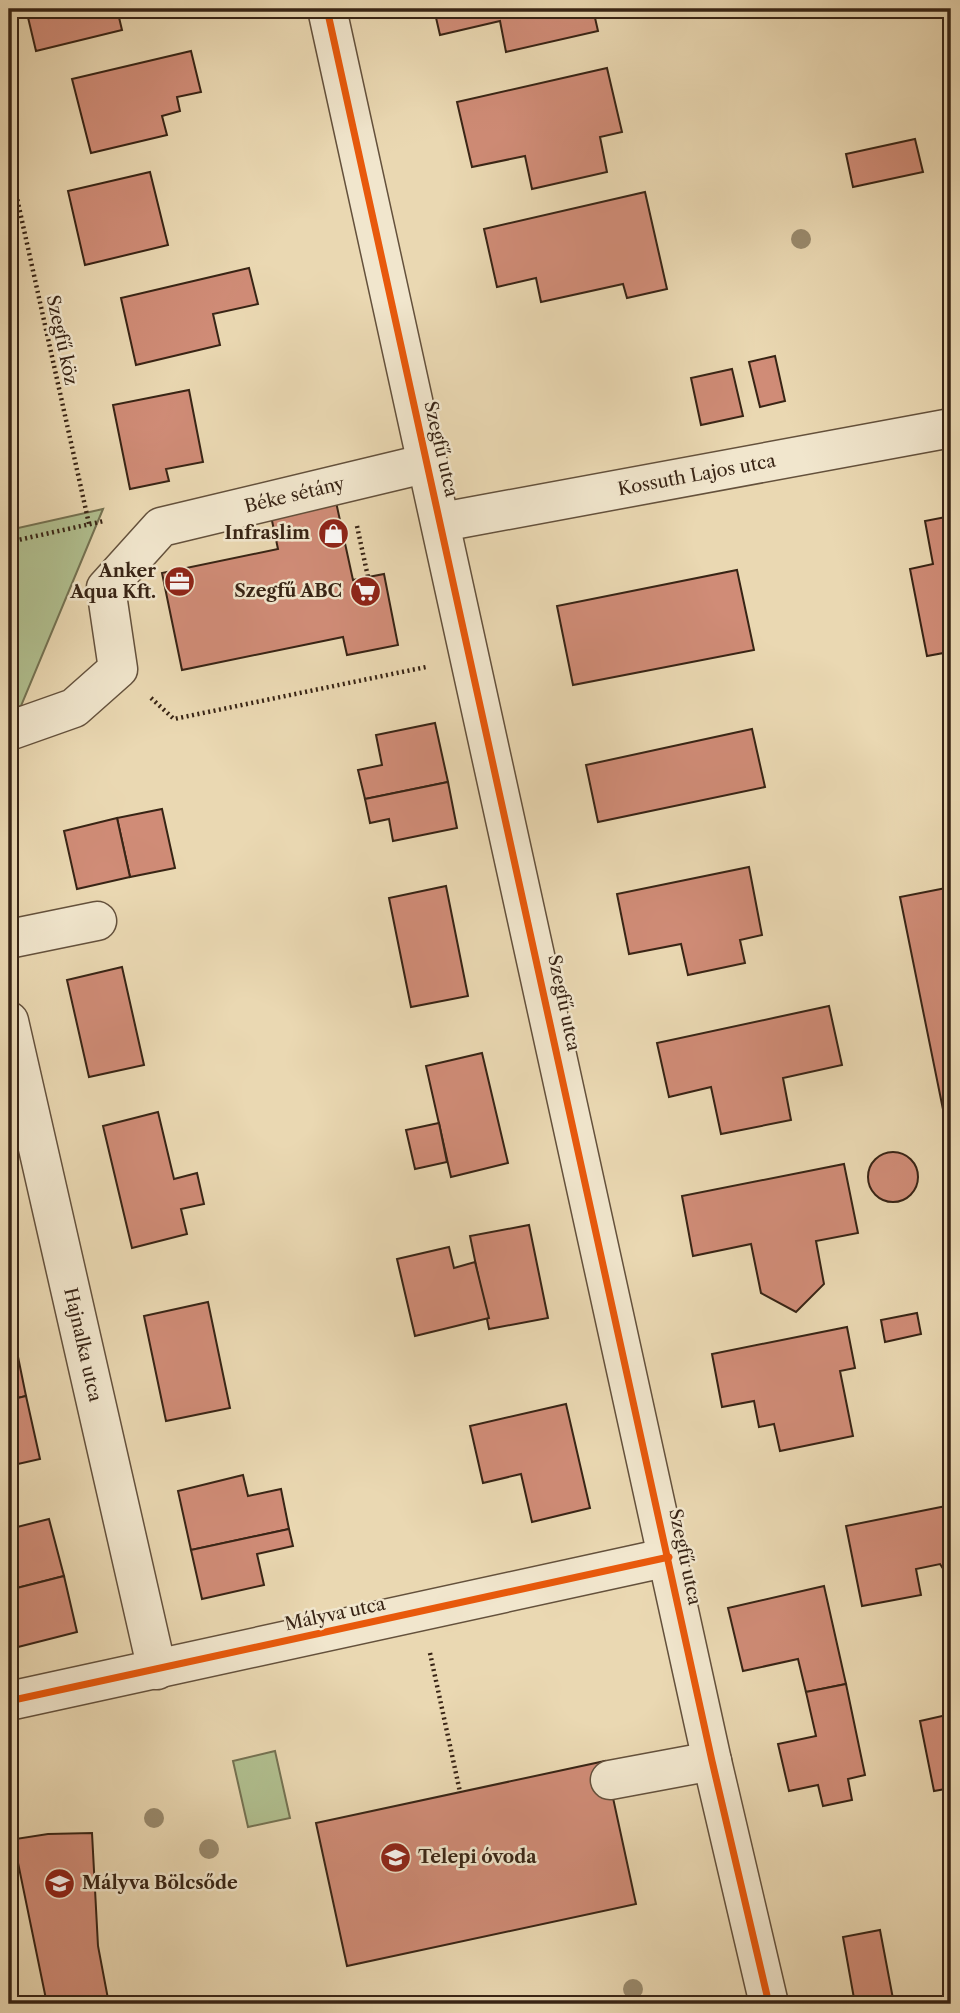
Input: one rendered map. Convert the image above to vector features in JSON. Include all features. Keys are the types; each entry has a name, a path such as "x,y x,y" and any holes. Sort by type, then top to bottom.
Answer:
{"street":[{"name":"Szegfű utca","path":"327,9 472,657 712,1761 769,2004"},
{"name":"Kossuth Lajos utca","path":"442,522 951,428"},
{"name":"Béke sétány","path":"161,527 428,463"},
{"path":"9,731 74,708 118,669 106,588 161,527"},
{"path":"9,939 97,921"},
{"name":"Hajnalka utca","path":"9,1021 157,1670"},
{"name":"Mályva utca","path":"9,1701 669,1557"},
{"path":"610,1780 712,1761"}],"path":[{"path":"9,542 146,512 161,527"},
{"path":"349,526 357,523 368,577"},
{"path":"118,669 174,719 472,657"},
{"path":"428,1648 460,1792"}],"green space":[{"path":"103,509 21,706 9,709 9,530"},
{"path":"275,1751 290,1818 248,1827 233,1761"}],"building":[{"path":"26,9 117,9 122,30 36,51"},
{"path":"434,9 593,9 598,31 506,52 500,21 440,35"},
{"path":"191,51 201,92 177,97 180,111 162,116 167,135 91,153 72,79"},
{"path":"607,68 622,132 600,137 607,172 532,189 525,156 472,167 457,102"},
{"path":"915,139 923,172 853,187 846,154"},
{"path":"150,172 168,245 85,265 68,191"},
{"path":"645,192 667,289 627,298 623,284 541,302 536,278 497,287 484,229"},
{"path":"249,268 258,304 213,314 220,345 136,365 121,298"},
{"path":"775,356 785,401 760,407 749,362"},
{"path":"732,369 743,416 701,425 691,378"},
{"path":"189,390 203,462 166,469 169,481 130,489 113,405"},
{"path":"336,502 353,580 384,574 398,645 347,655 343,637 182,670 162,573 278,549 271,516"},
{"path":"951,516 951,666 949,652 927,656 910,569 933,564 925,521"},
{"path":"737,570 754,650 573,685 557,606"},
{"path":"435,723 448,782 365,799 358,770 382,765 376,735"},
{"path":"752,729 765,787 598,822 586,765"},
{"path":"448,782 457,828 393,841 389,819 370,823 365,799"},
{"path":"162,809 175,868 130,877 117,818"},
{"path":"117,818 130,877 77,889 64,831"},
{"path":"749,867 762,935 740,940 745,963 688,975 681,944 629,954 617,894"},
{"path":"446,886 468,996 411,1007 389,898"},
{"path":"951,887 951,1139 949,1139 900,897"},
{"path":"122,967 144,1065 89,1077 67,980"},
{"path":"829,1006 842,1065 783,1078 791,1120 721,1134 711,1087 669,1097 657,1043"},
{"path":"482,1053 508,1163 451,1177 426,1066"},
{"path":"158,1112 174,1179 197,1173 204,1204 181,1209 187,1234 132,1248 103,1126"},
{"path":"439,1123 447,1162 415,1169 406,1130"},
{"path":"883,1153 903,1153 917,1167 917,1187 903,1201 883,1201 869,1187 869,1167"},
{"path":"844,1164 858,1233 816,1241 824,1284 796,1312 761,1293 751,1244 693,1256 682,1196"},
{"path":"529,1225 548,1318 489,1329 470,1236"},
{"path":"449,1247 454,1268 475,1262 489,1318 415,1336 397,1259"},
{"path":"208,1302 230,1408 166,1421 144,1316"},
{"path":"917,1313 921,1334 885,1342 881,1320"},
{"path":"847,1327 855,1368 840,1371 853,1436 780,1451 774,1424 759,1427 754,1401 722,1407 712,1354"},
{"path":"17,1352 26,1396 9,1400 9,1354"},
{"path":"26,1396 40,1459 9,1466 9,1400"},
{"path":"566,1404 590,1508 532,1522 521,1474 483,1483 470,1426"},
{"path":"243,1475 248,1496 281,1489 289,1529 191,1550 178,1491"},
{"path":"951,1505 951,1581 940,1564 916,1569 921,1595 862,1606 846,1526"},
{"path":"49,1519 64,1576 9,1590 9,1529"},
{"path":"289,1529 293,1546 257,1554 264,1585 202,1599 191,1550"},
{"path":"64,1576 77,1632 18,1647 9,1612 9,1590"},
{"path":"824,1586 846,1684 806,1692 798,1659 743,1671 728,1608"},
{"path":"846,1684 865,1775 848,1779 852,1800 823,1806 818,1785 789,1791 778,1744 816,1736 806,1692"},
{"path":"951,1714 951,1788 934,1791 920,1721"},
{"path":"605,1761 636,1904 347,1966 316,1823"},
{"path":"92,1833 98,1946 109,2004 47,2004 16,1853 9,1854 9,1840 48,1834"},
{"path":"880,1930 894,2004 855,2004 843,1937"}],"cycle path":[{"path":"327,9 712,1761 769,2004"},
{"path":"9,1701 669,1557"}],"place":[{"name":"Infraslim","path":"333,533"},
{"name":"Anker Aqua Kft.","path":"179,581"},
{"name":"Szegfű ABC","path":"365,591"},
{"name":"Telepi óvoda","path":"395,1857"},
{"name":"Mályva Bölcsőde","path":"59,1883"}]}
